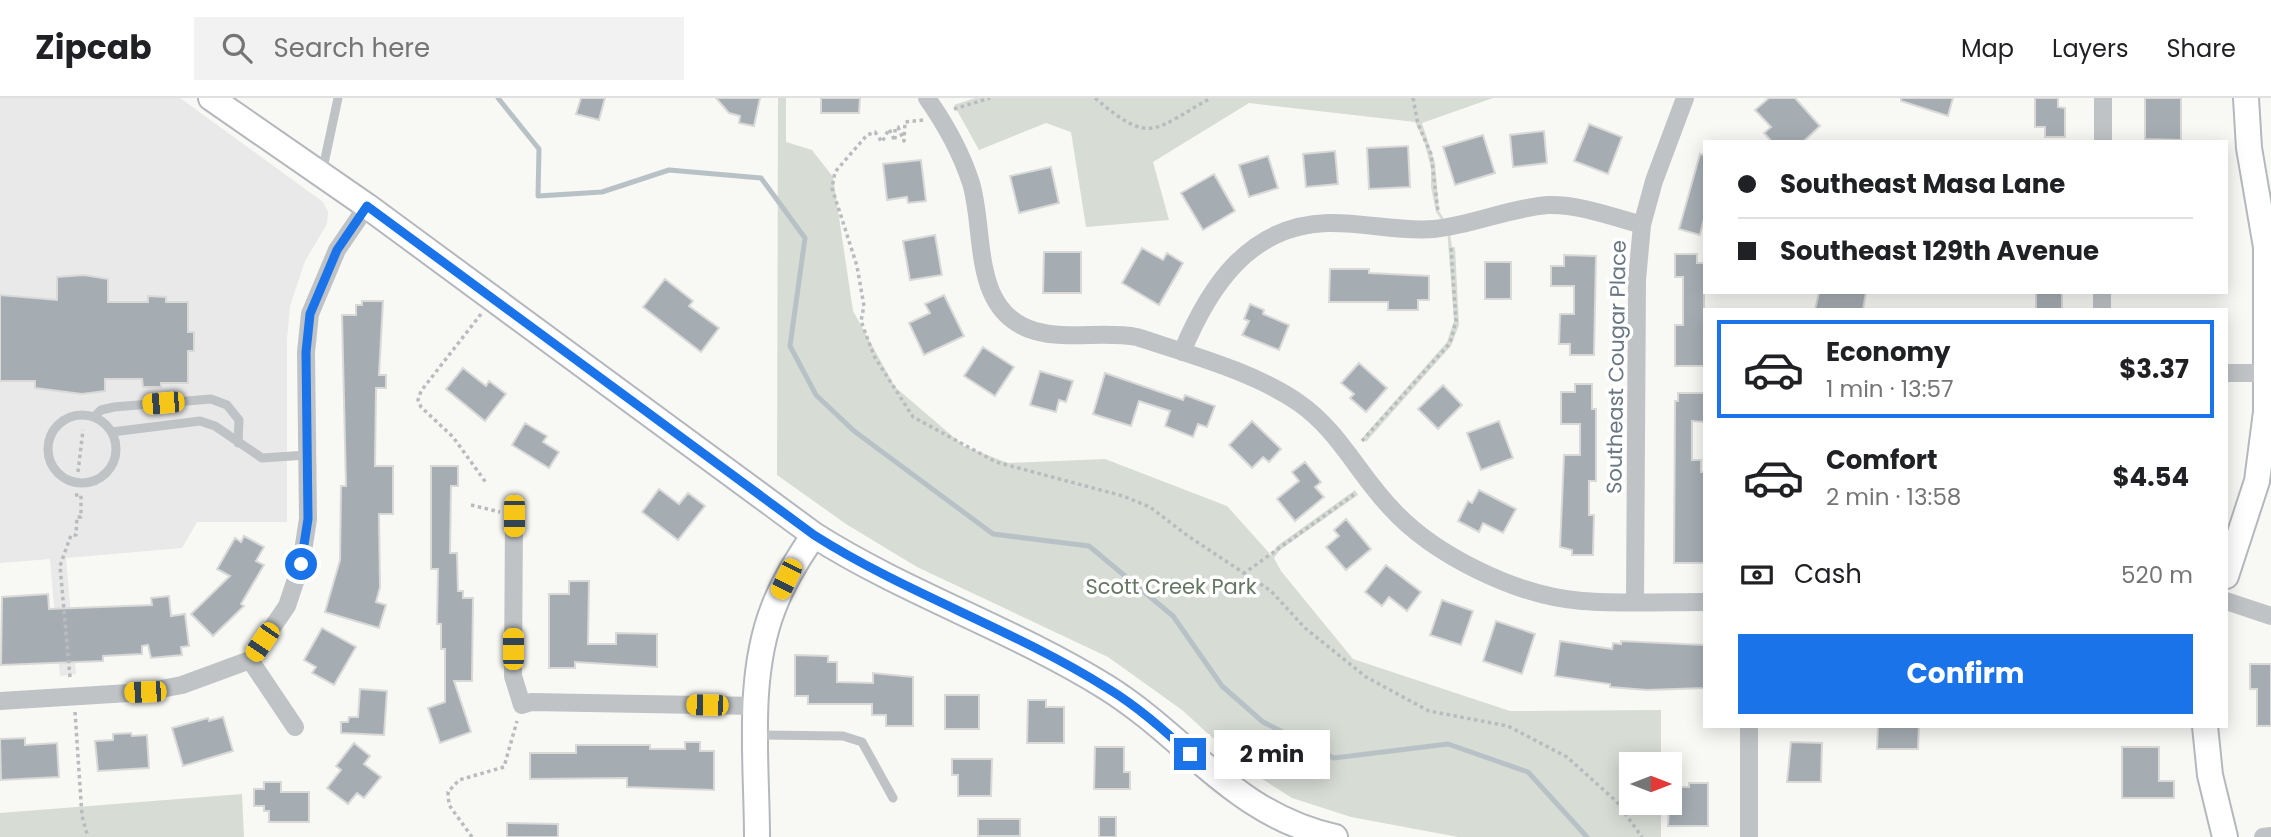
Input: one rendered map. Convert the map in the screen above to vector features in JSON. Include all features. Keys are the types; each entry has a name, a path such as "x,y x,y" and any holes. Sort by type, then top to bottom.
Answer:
{"main road":[{"path":"211,98 367,206 814,535 874,571 1108,688 1155,722 1221,782 1250,802 1294,825 1335,837"},
{"path":"2228,570 2257,481 2265,432 2268,358 2269,292 2266,247 2249,148 2246,98"},
{"path":"757,837 757,706 761,658 772,611 786,579 814,535"},
{"path":"2204,728 2210,775 2225,837"}],"street":[{"path":"927,98 961,154 978,211 982,267 1000,306 1015,321 1034,330 1053,334 1112,333 1182,352 1278,390 1322,422 1389,507 1434,548 1458,561 1556,597 1635,602 1703,602"},
{"name":"Southeast Cougar Place","path":"1635,602 1637,281 1642,225 1654,181 1685,98"},
{"path":"2103,98 2103,140"},
{"path":"1182,352 1200,309 1220,280 1241,258 1267,239 1298,228 1339,224 1408,231 1447,228 1522,208 1551,205 1580,209 1642,225"},
{"path":"0,701 145,692 182,685 250,660 295,589 308,519 306,352 310,314 337,250 367,206"},
{"path":"2228,372 2268,358"},
{"path":"514,516 513,676 522,705 531,702 757,706"},
{"path":"2228,602 2271,616"},
{"path":"250,660 295,727"},
{"path":"1749,728 1749,837"},
{"path":"2263,837 2271,836"}],"lane":[{"path":"321,175 338,98"},
{"path":"94,417 101,410 114,407 211,399 227,405 239,420 238,443"},
{"path":"83,415 94,417 112,432 116,449 114,462 106,474 92,482 66,480 49,457 49,442 55,429 66,420 83,415"},
{"path":"112,432 125,428 200,422 215,426 262,458 307,455"},
{"path":"757,735 843,736 862,742 892,798"}],"path":[{"path":"952,109 990,98"},
{"path":"1095,98 1123,122 1148,130 1175,120 1211,98"},
{"path":"1413,98 1418,124 1431,154 1438,211"},
{"path":"928,119 905,122 904,141 898,127 895,129 895,141 889,129 882,142 875,132 867,135 835,172 832,188 857,266 864,306 861,321 870,344 913,417 996,461 1123,496 1150,507 1271,591 1305,628 1366,677 1429,711 1508,726 1567,757 1616,801 1642,837"},
{"path":"1362,441 1450,343 1456,321 1451,247"},
{"path":"479,316 421,391 418,400 421,407 459,445 487,484"},
{"path":"78,472 83,430"},
{"path":"1243,574 1360,489"},
{"path":"70,677 60,566 71,535 76,535 77,517 81,517 81,495 75,495"},
{"path":"471,505 514,516"},
{"path":"472,837 449,806 448,792 459,780 504,767 522,705"},
{"path":"75,712 82,816 88,837"}],"shaded area":[{"path":"0,98 180,98 323,202 328,212 327,224 305,261 290,306 287,339 287,522 197,522 182,548 66,558 76,674 60,676 50,559 0,563"}],"green space":[{"name":"Scott Creek Park","path":"778,98 786,98 786,142 812,150 833,177 853,311 895,387 964,446 1008,463 1105,459 1227,506 1271,555 1277,546 1355,490 1358,495 1280,550 1274,558 1281,571 1353,659 1510,711 1661,710 1661,752 1619,752 1619,816 1661,816 1661,837 1458,837 1351,817 1292,798 1248,770 1182,710 1108,657 917,567 846,524 777,475"},
{"path":"975,98 1493,98 1422,123 1435,163 1439,211 1449,227 1452,247 1455,247 1459,325 1451,346 1366,442 1363,437 1447,342 1454,321 1447,228 1436,212 1431,187 1431,168 1424,141 1415,122 1249,103 1153,162 1169,220 1086,227 1071,132 1046,123 979,150 954,105"},
{"path":"242,794 244,837 0,837 0,813"}],"building":[{"path":"581,98 605,98 599,120 576,114"},
{"path":"716,98 760,98 754,126 739,123 740,116 729,113"},
{"path":"821,98 860,98 859,113 821,113"},
{"path":"1769,98 1795,98 1820,126 1805,140 1770,140 1764,133 1771,127 1755,110"},
{"path":"1901,98 1953,98 1948,116 1901,101"},
{"path":"2035,98 2058,98 2058,107 2065,108 2065,137 2045,137 2045,127 2035,127"},
{"path":"2145,98 2181,98 2181,140 2145,139"},
{"path":"1589,124 1622,137 1608,174 1574,161"},
{"path":"1544,131 1547,163 1513,167 1510,135"},
{"path":"1483,135 1495,173 1455,185 1443,147"},
{"path":"1408,146 1410,187 1369,189 1367,148"},
{"path":"1335,151 1338,184 1306,187 1303,154"},
{"path":"1700,154 1703,155 1703,223 1700,235 1679,229"},
{"path":"1268,156 1278,188 1249,197 1239,165"},
{"path":"921,160 926,201 908,203 907,197 887,200 883,164"},
{"path":"1051,167 1059,203 1019,213 1010,176"},
{"path":"1214,174 1235,211 1203,230 1181,193"},
{"path":"935,235 942,275 910,280 903,241"},
{"path":"1142,248 1163,260 1167,253 1183,263 1159,305 1122,283"},
{"path":"1044,252 1081,252 1081,293 1043,293"},
{"path":"1675,254 1697,254 1697,263 1703,263 1703,366 1675,366 1675,325 1683,325 1683,277 1675,277"},
{"path":"1564,255 1596,256 1594,355 1570,355 1570,344 1559,344 1560,314 1574,314 1574,286 1551,286 1551,266 1564,266"},
{"path":"1485,262 1511,262 1511,299 1485,299"},
{"path":"1330,269 1369,269 1369,273 1429,276 1429,300 1418,300 1418,310 1388,310 1388,302 1329,302"},
{"path":"84,275 108,279 108,302 148,302 148,296 166,297 166,302 188,302 188,332 194,332 194,351 188,351 188,383 161,383 161,387 143,387 142,379 105,379 105,391 82,394 35,388 35,381 0,381 0,295 57,300 57,277"},
{"path":"665,279 693,301 689,306 719,328 701,352 643,307"},
{"path":"1819,294 1866,294 1863,308 1815,308"},
{"path":"2036,294 2062,294 2062,308 2036,308"},
{"path":"944,295 964,336 924,355 909,323 930,313 925,304"},
{"path":"362,301 383,301 379,375 386,375 386,388 376,388 375,466 393,466 393,514 379,514 380,587 376,602 386,605 379,628 325,612 340,560 341,486 346,486 342,315 356,315 356,305 362,305"},
{"path":"1250,304 1264,310 1263,314 1289,325 1279,350 1242,335 1249,321 1244,319"},
{"path":"983,347 1014,367 995,396 964,376"},
{"path":"1359,363 1387,388 1366,412 1350,398 1354,394 1341,383"},
{"path":"463,368 486,386 489,381 506,394 485,421 446,389"},
{"path":"1040,371 1073,381 1066,402 1059,400 1056,412 1030,405"},
{"path":"1105,373 1183,400 1185,395 1215,406 1207,427 1198,424 1193,437 1165,426 1170,411 1139,401 1131,426 1093,414"},
{"path":"1575,384 1592,384 1592,409 1596,409 1596,481 1589,481 1589,515 1594,515 1593,555 1572,555 1572,550 1560,547 1564,455 1580,455 1580,424 1561,424 1561,392 1575,392"},
{"path":"1443,385 1462,405 1438,429 1418,409"},
{"path":"1678,393 1703,393 1703,422 1692,421 1692,460 1701,460 1703,472 1703,563 1674,563 1675,401 1678,401"},
{"path":"1252,421 1281,449 1269,462 1263,457 1252,468 1229,445"},
{"path":"1499,421 1513,458 1481,470 1467,433"},
{"path":"525,423 547,436 543,442 559,452 549,468 512,445"},
{"path":"1305,462 1321,482 1315,487 1324,497 1295,521 1277,499 1299,481 1292,472"},
{"path":"431,466 458,466 458,486 451,486 450,553 457,553 458,591 463,591 463,598 473,598 472,681 454,681 471,732 440,743 428,708 445,702 445,649 441,649 441,624 437,624 438,569 431,569"},
{"path":"659,489 679,504 688,493 705,506 678,540 642,512"},
{"path":"1479,490 1516,509 1503,533 1483,523 1479,532 1458,521 1468,501 1472,503"},
{"path":"1346,519 1371,549 1346,570 1326,547 1339,536 1334,530"},
{"path":"244,536 264,547 256,561 264,565 241,604 244,606 213,636 191,614 230,576 217,569 235,538 241,542"},
{"path":"1386,565 1421,592 1407,611 1389,597 1382,606 1365,592"},
{"path":"569,581 589,581 588,644 616,644 616,633 657,634 657,667 575,662 575,668 549,668 549,594 569,594"},
{"path":"48,594 49,609 152,605 151,598 169,596 171,616 185,614 189,646 181,647 182,655 151,658 148,645 142,646 142,654 103,656 103,661 1,665 2,597"},
{"path":"1442,600 1473,611 1461,645 1430,635"},
{"path":"1496,621 1535,634 1522,674 1483,661"},
{"path":"322,628 356,647 334,685 312,673 316,667 304,660"},
{"path":"1560,641 1612,649 1613,643 1621,644 1621,641 1703,645 1703,688 1647,690 1610,687 1610,684 1555,676"},
{"path":"795,655 828,656 828,662 837,662 837,682 873,683 873,673 913,677 913,726 886,726 886,715 872,715 872,704 808,704 808,696 795,696"},
{"path":"2250,664 2271,664 2271,726 2257,726 2257,689 2250,689"},
{"path":"360,689 387,691 384,735 341,733 341,722 348,722 349,717 358,717"},
{"path":"945,695 979,695 979,729 945,729"},
{"path":"1028,700 1046,700 1046,707 1064,707 1064,743 1027,743"},
{"path":"223,717 233,751 183,766 172,728 208,718 209,721"},
{"path":"1878,728 1919,728 1918,749 1877,749"},
{"path":"131,733 132,736 147,735 149,768 98,771 95,741 113,740 113,734"},
{"path":"25,738 25,745 57,743 59,777 1,780 0,739"},
{"path":"685,742 700,742 700,751 714,751 714,790 627,787 627,778 530,779 530,753 576,753 576,745 650,745 650,749 685,749"},
{"path":"1791,742 1822,743 1821,782 1787,782"},
{"path":"354,743 370,756 364,764 381,777 364,798 357,793 348,804 327,788 341,770 336,766"},
{"path":"1095,747 1124,747 1124,772 1130,772 1130,789 1094,789"},
{"path":"2122,747 2159,747 2159,781 2174,781 2174,798 2122,798"},
{"path":"952,759 992,759 991,796 958,796 958,775 952,775"},
{"path":"264,782 281,782 281,792 309,792 309,822 269,822 269,811 264,811 264,806 254,806 254,789 264,789"},
{"path":"1689,783 1708,783 1708,826 1668,826 1669,816 1682,816 1682,787 1689,787"},
{"path":"1099,817 1116,817 1116,837 1099,837"},
{"path":"978,819 1020,819 1020,836 978,836"},
{"path":"507,823 558,824 558,837 507,837"}],"waterway":[{"path":"498,98 539,149 538,196 602,192 669,170 761,178 805,238 790,346 816,395 854,431 993,534 1089,546 1173,616 1222,686 1263,722 1334,758 1448,744 1528,772 1587,837"}],"route":[{"path":"301,564 308,519 306,352 310,314 337,250 367,206 814,535 874,571 1108,688 1155,722 1190,754"}]}
